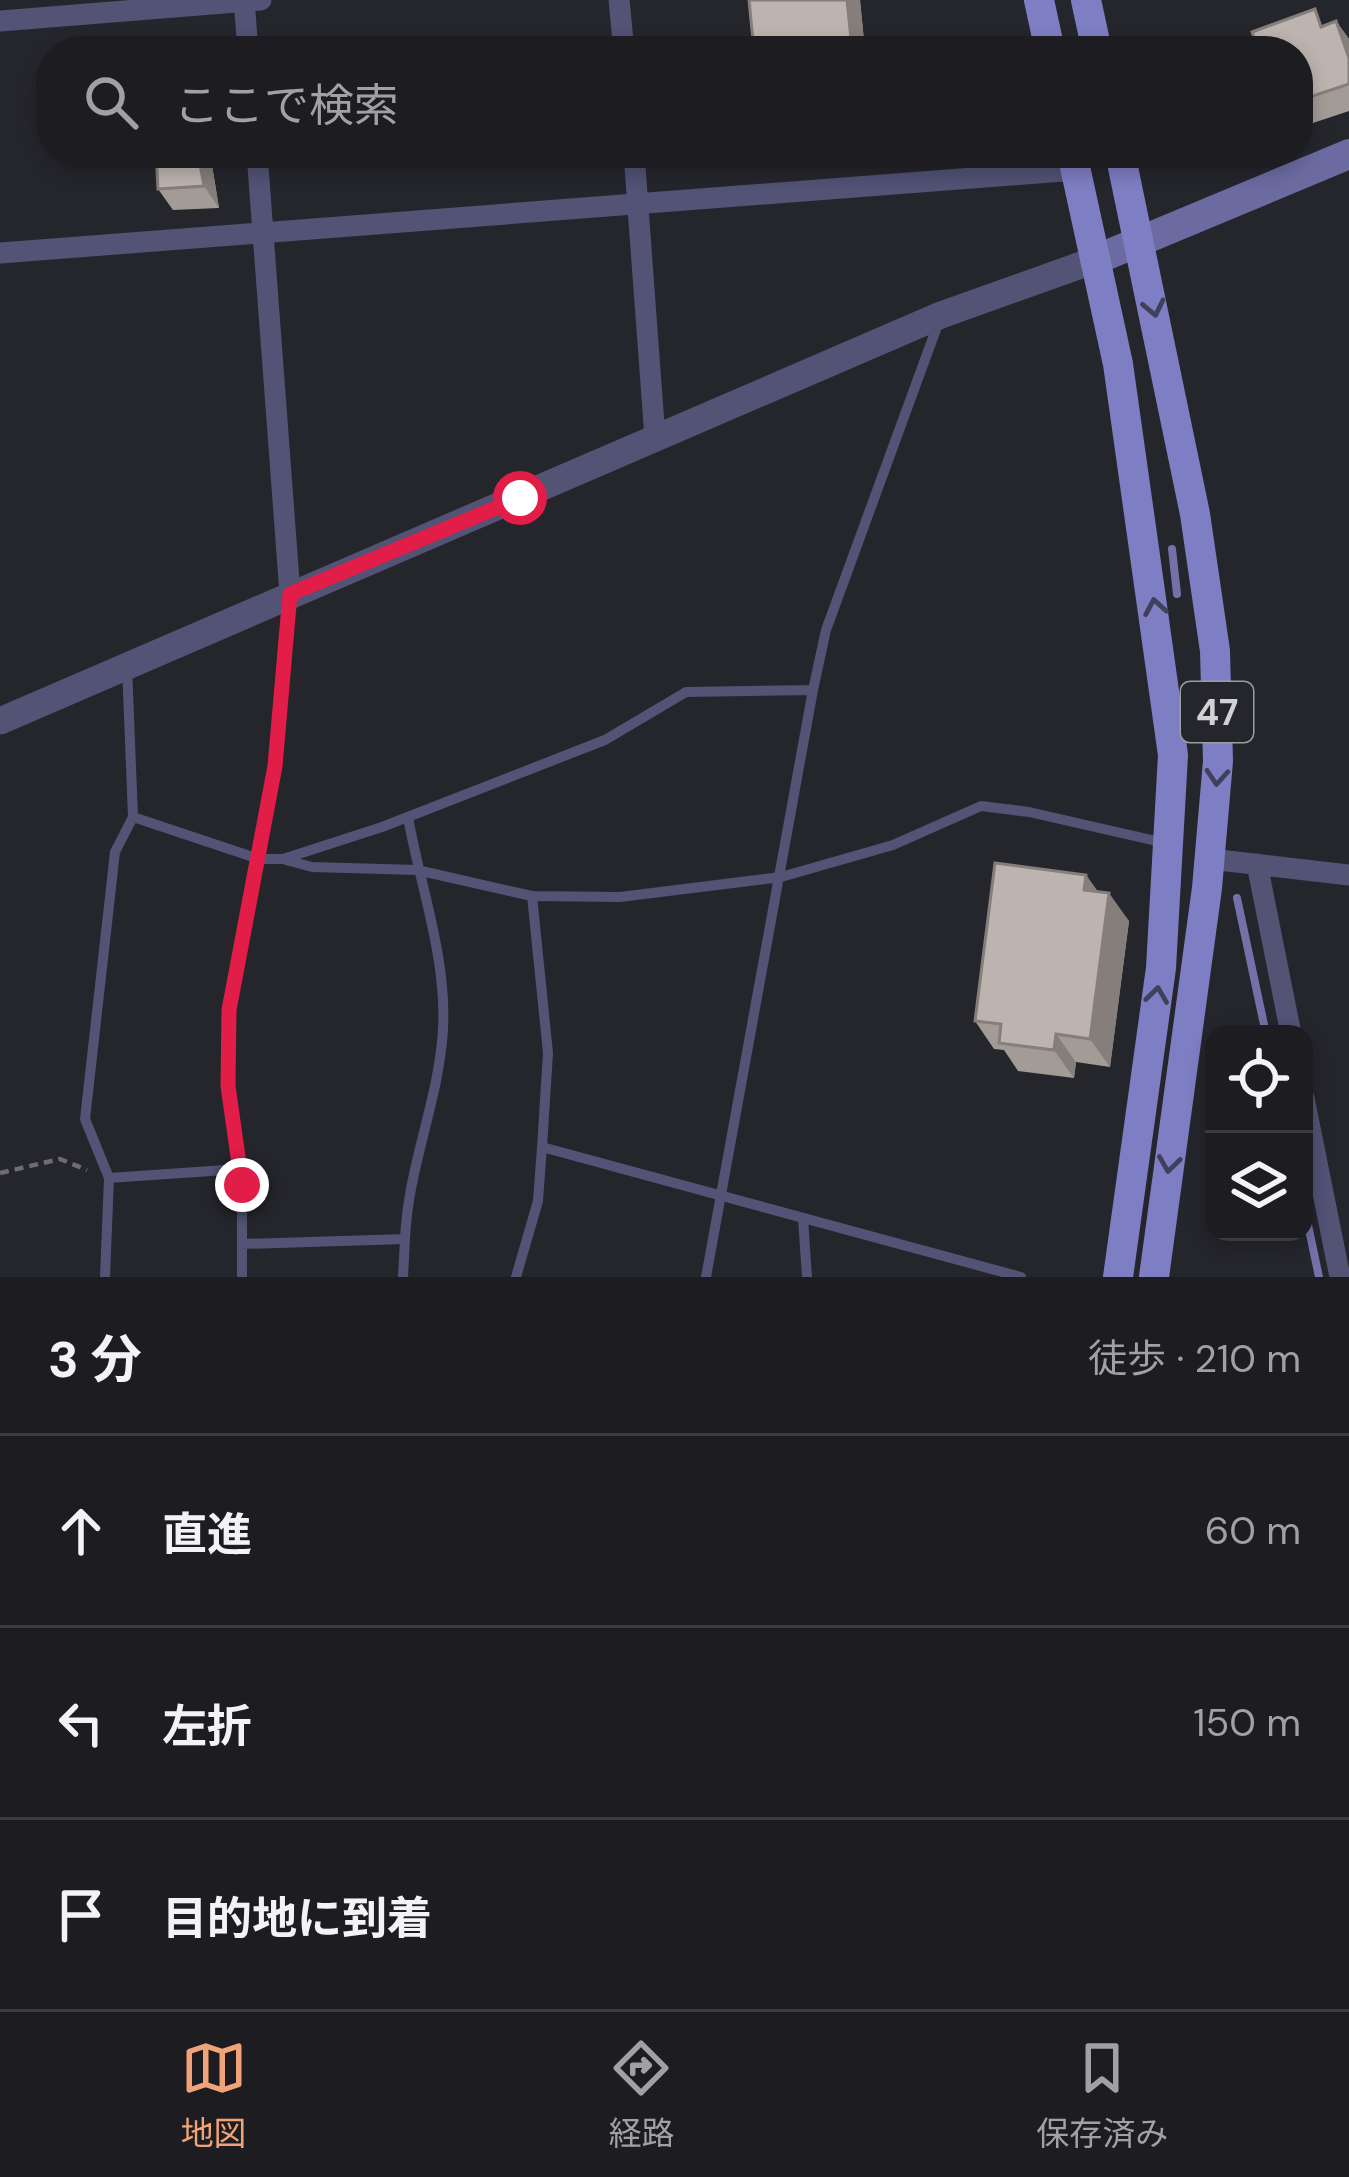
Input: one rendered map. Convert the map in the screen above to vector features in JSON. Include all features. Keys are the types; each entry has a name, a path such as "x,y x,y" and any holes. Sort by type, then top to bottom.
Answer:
{"main road":[{"path":"1039,0 1047,36"},
{"path":"1086,0 1094,36"},
{"path":"1096,260 1349,154"},
{"name":"47","path":"1075,168 1118,364 1164,658 1174,755 1172,845 1118,1277"},
{"name":"47","path":"1123,168 1195,514 1216,651 1219,761 1210,859 1154,1277"}],"street":[{"path":"0,21 261,0"},
{"path":"619,0 623,36"},
{"path":"244,1 247,36"},
{"path":"258,168 290,594"},
{"path":"636,168 655,438"},
{"path":"0,253 1009,168"},
{"path":"0,722 941,315 1096,260"},
{"path":"1210,859 1349,875"},
{"path":"1257,864 1289,1025"},
{"path":"1311,1133 1340,1277"}],"lane":[{"path":"706,1277 826,630 941,315"},
{"path":"242,1277 239,1169 228,1086 229,1010 275,766 290,594"},
{"path":"105,1277 110,1178 86,1119 115,852 134,817 128,666"},
{"path":"283,859 408,817 604,740 686,692 813,690"},
{"path":"134,817 260,859 417,870 532,896 620,897 781,877 893,844 981,806 1030,812 1172,845"},
{"path":"403,1277 406,1202 434,1106 443,1026 440,968 408,817"},
{"path":"516,1277 538,1201 548,1053 532,896"},
{"path":"542,1147 1021,1277"},
{"path":"110,1178 239,1169"},
{"path":"803,1218 806,1277"},
{"path":"242,1244 405,1239"}],"path":[{"path":"0,1173 60,1160 110,1178"}],"building":[{"path":"749,0 847,0 851,36 753,36"},
{"path":"1315,9 1321,27 1336,21 1349,58 1349,84 1313,96 1313,36 1253,36 1252,32"},
{"path":"157,168 201,168 204,186 158,189"},
{"path":"995,863 1086,875 1084,890 1109,893 1090,1039 1056,1034 1054,1050 999,1043 1001,1024 975,1021"}],"waterway":[{"path":"1172,549 1177,594"},
{"path":"1237,898 1264,1025"},
{"path":"1311,1241 1319,1277"}],"route":[{"path":"242,1185 228,1086 229,1010 275,766 290,594 520,498"}]}
